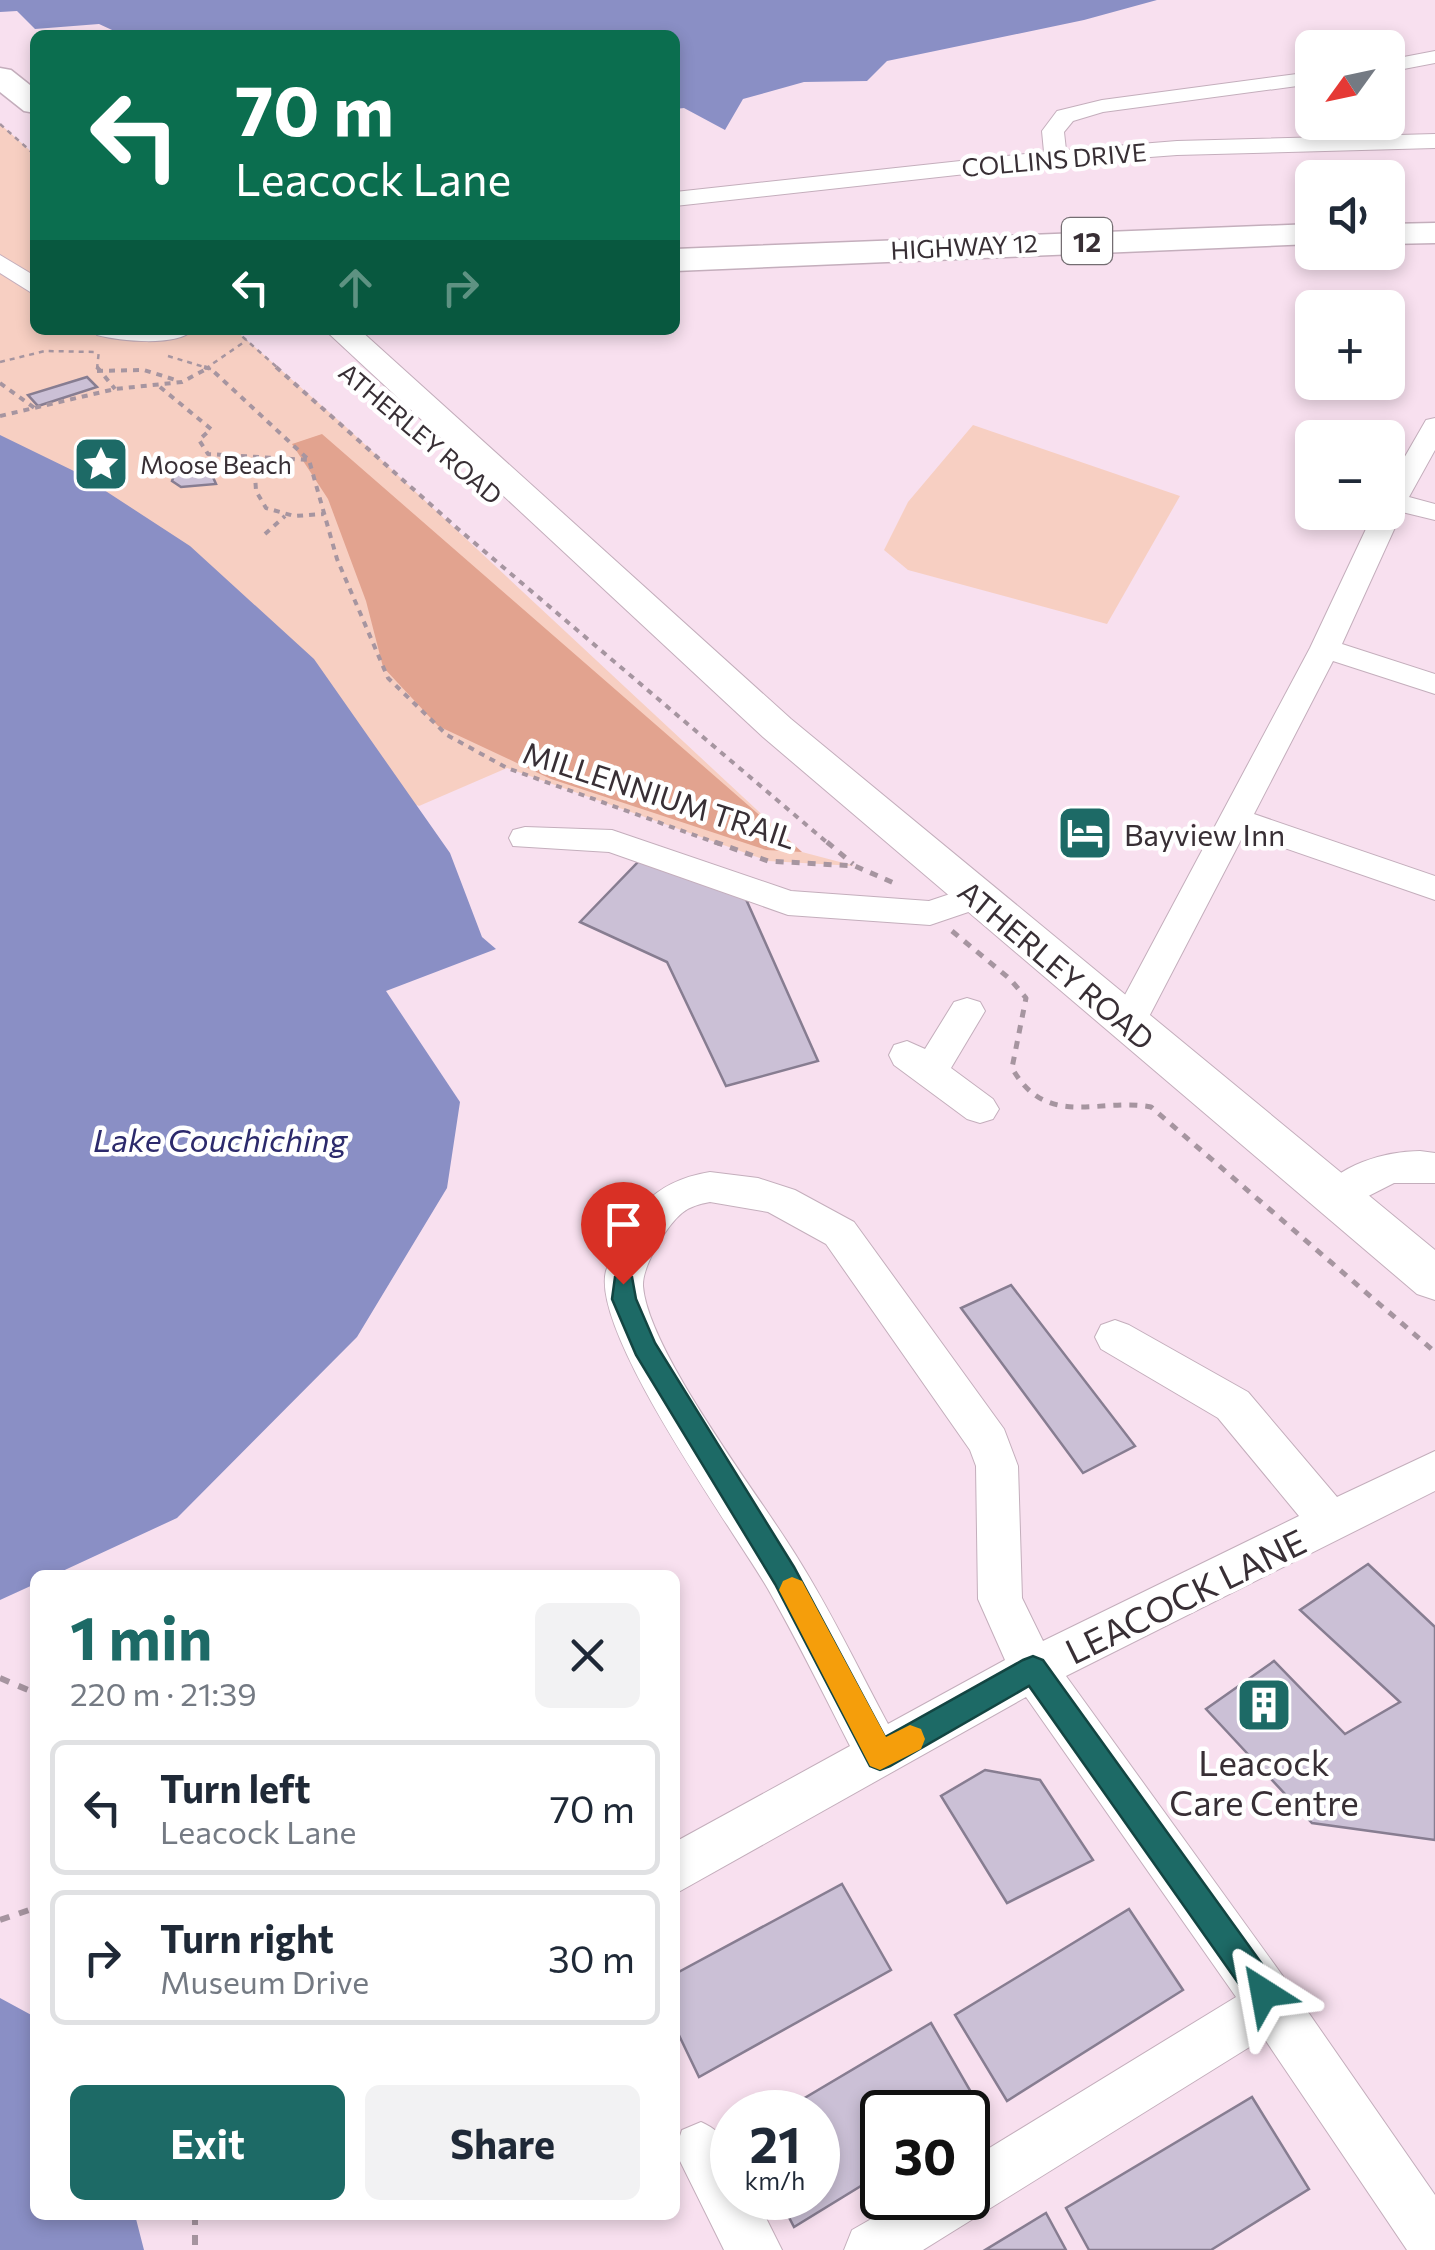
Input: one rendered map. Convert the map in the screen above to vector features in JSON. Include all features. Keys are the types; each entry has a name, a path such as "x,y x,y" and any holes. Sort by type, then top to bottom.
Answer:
{"highway":[{"path":"0,61 30,82"},
{"path":"0,77 30,100"},
{"name":"HIGHWAY 12","path":"680,260 1295,234"},
{"path":"1405,234 1435,234"}],"main road":[{"name":"ATHERLEY ROAD","path":"327,335 451,460 684,646 977,898 1435,1278"}],"street":[{"path":"1405,63 1435,57"},
{"path":"1056,157 1054,131 1065,116 1102,106 1295,80"},
{"name":"COLLINS DRIVE","path":"680,198 1056,157 1177,148 1435,141"},
{"path":"0,262 30,284"},
{"path":"102,341 133,335"},
{"path":"1405,480 1435,426"},
{"path":"1405,504 1435,512"},
{"path":"1128,1023 1325,648 1380,530"},
{"path":"1325,648 1435,684"},
{"path":"1236,818 1435,888"},
{"path":"525,838 612,841 788,903 930,912 977,898"},
{"path":"967,1012 919,1063 980,1109"},
{"path":"1336,1197 1387,1167 1404,1164 1435,1168"},
{"path":"880,1756 785,1576 644,1348 624,1299 626,1270 661,1209 672,1198 704,1187 730,1188 778,1200 818,1216 840,1233 989,1442 998,1466 1000,1599 1033,1669 1272,2004 1435,2243"},
{"path":"1115,1337 1234,1405 1332,1524"},
{"name":"LEACOCK LANE","path":"680,1866 1033,1669 1435,1470"},
{"path":"990,2178 1272,2004"},
{"path":"702,2149 754,2250"},
{"path":"872,2250 922,2220"}],"path":[{"path":"0,124 30,150"},
{"path":"242,335 457,528 855,866"},
{"path":"0,416 115,389 182,382 210,369 247,340"},
{"path":"0,362 102,341 96,372"},
{"path":"210,369 309,460"},
{"path":"96,372 144,370 182,382"},
{"path":"96,372 115,389"},
{"path":"0,383 36,410"},
{"path":"160,387 211,428 199,440 203,450 254,460 309,460"},
{"path":"254,460 258,499 266,508 286,515 324,514"},
{"name":"MILLENNIUM TRAIL","path":"309,460 337,559 388,678 447,736 507,768 768,861 855,866 892,881 1010,979 1026,998 1012,1068 1029,1088 1045,1099 1080,1110 1142,1104 1160,1113 1435,1352"},
{"path":"266,534 286,515"},
{"path":"0,1678 30,1691"},
{"path":"0,1920 30,1910"},
{"path":"194,2250 196,2220"}],"shaded area":[{"path":"0,124 30,151 30,335 241,335 346,427 802,852 855,866 768,861 507,768 419,806 0,617"},
{"path":"973,425 1180,496 1107,624 908,570 884,550 908,502"},
{"path":"322,434 802,852 766,850 551,779 438,726 383,667 366,601 328,499 292,444"}],"water":[{"path":"0,0 1157,0 1084,20 887,61 867,81 804,82 743,99 725,130 680,108 680,30 112,30 99,24 35,29 17,11 0,12"},
{"name":"Lake Couchiching","path":"0,435 78,473 190,546 314,659 450,853 482,937 496,949 386,991 460,1102 447,1188 357,1337 177,1518 65,1570 30,1570 30,1586 0,1600"},
{"path":"0,1998 30,2014 30,2220 136,2220 144,2250 0,2250"}],"building":[{"path":"87,377 97,387 38,406 28,395"},
{"path":"197,468 212,475 216,484 181,487 172,481 176,470"},
{"path":"639,861 745,897 818,1061 726,1086 667,962 580,922"},
{"path":"1011,1285 1135,1446 1083,1473 961,1308"},
{"name":"Leacock Care Centre","path":"1368,1564 1435,1627 1435,1840 1312,1823 1206,1709 1274,1661 1345,1734 1400,1702 1300,1610"},
{"path":"985,1770 1040,1780 1093,1860 1007,1903 941,1796"},
{"path":"842,1884 891,1970 699,2077 680,2037 680,1971"},
{"path":"1129,1909 1183,1990 1007,2101 955,2015"},
{"path":"931,2023 970,2090 860,2090 860,2186 840,2199 840,2090 818,2090"},
{"path":"1252,2097 1309,2189 1211,2250 1089,2250 1066,2208"},
{"path":"1046,2213 1066,2250 985,2250"}],"slow traffic":[{"path":"792,1590 880,1756 910,1739"}],"place":[{"name":"Moose Beach","path":"101,464"},
{"name":"Bayview Inn","path":"1085,833"},
{"name":"Leacock Care Centre","path":"1264,1705"}],"route":[{"path":"623,1284 624,1299 644,1348 785,1576 880,1756 1033,1669 1264,1993"}]}
